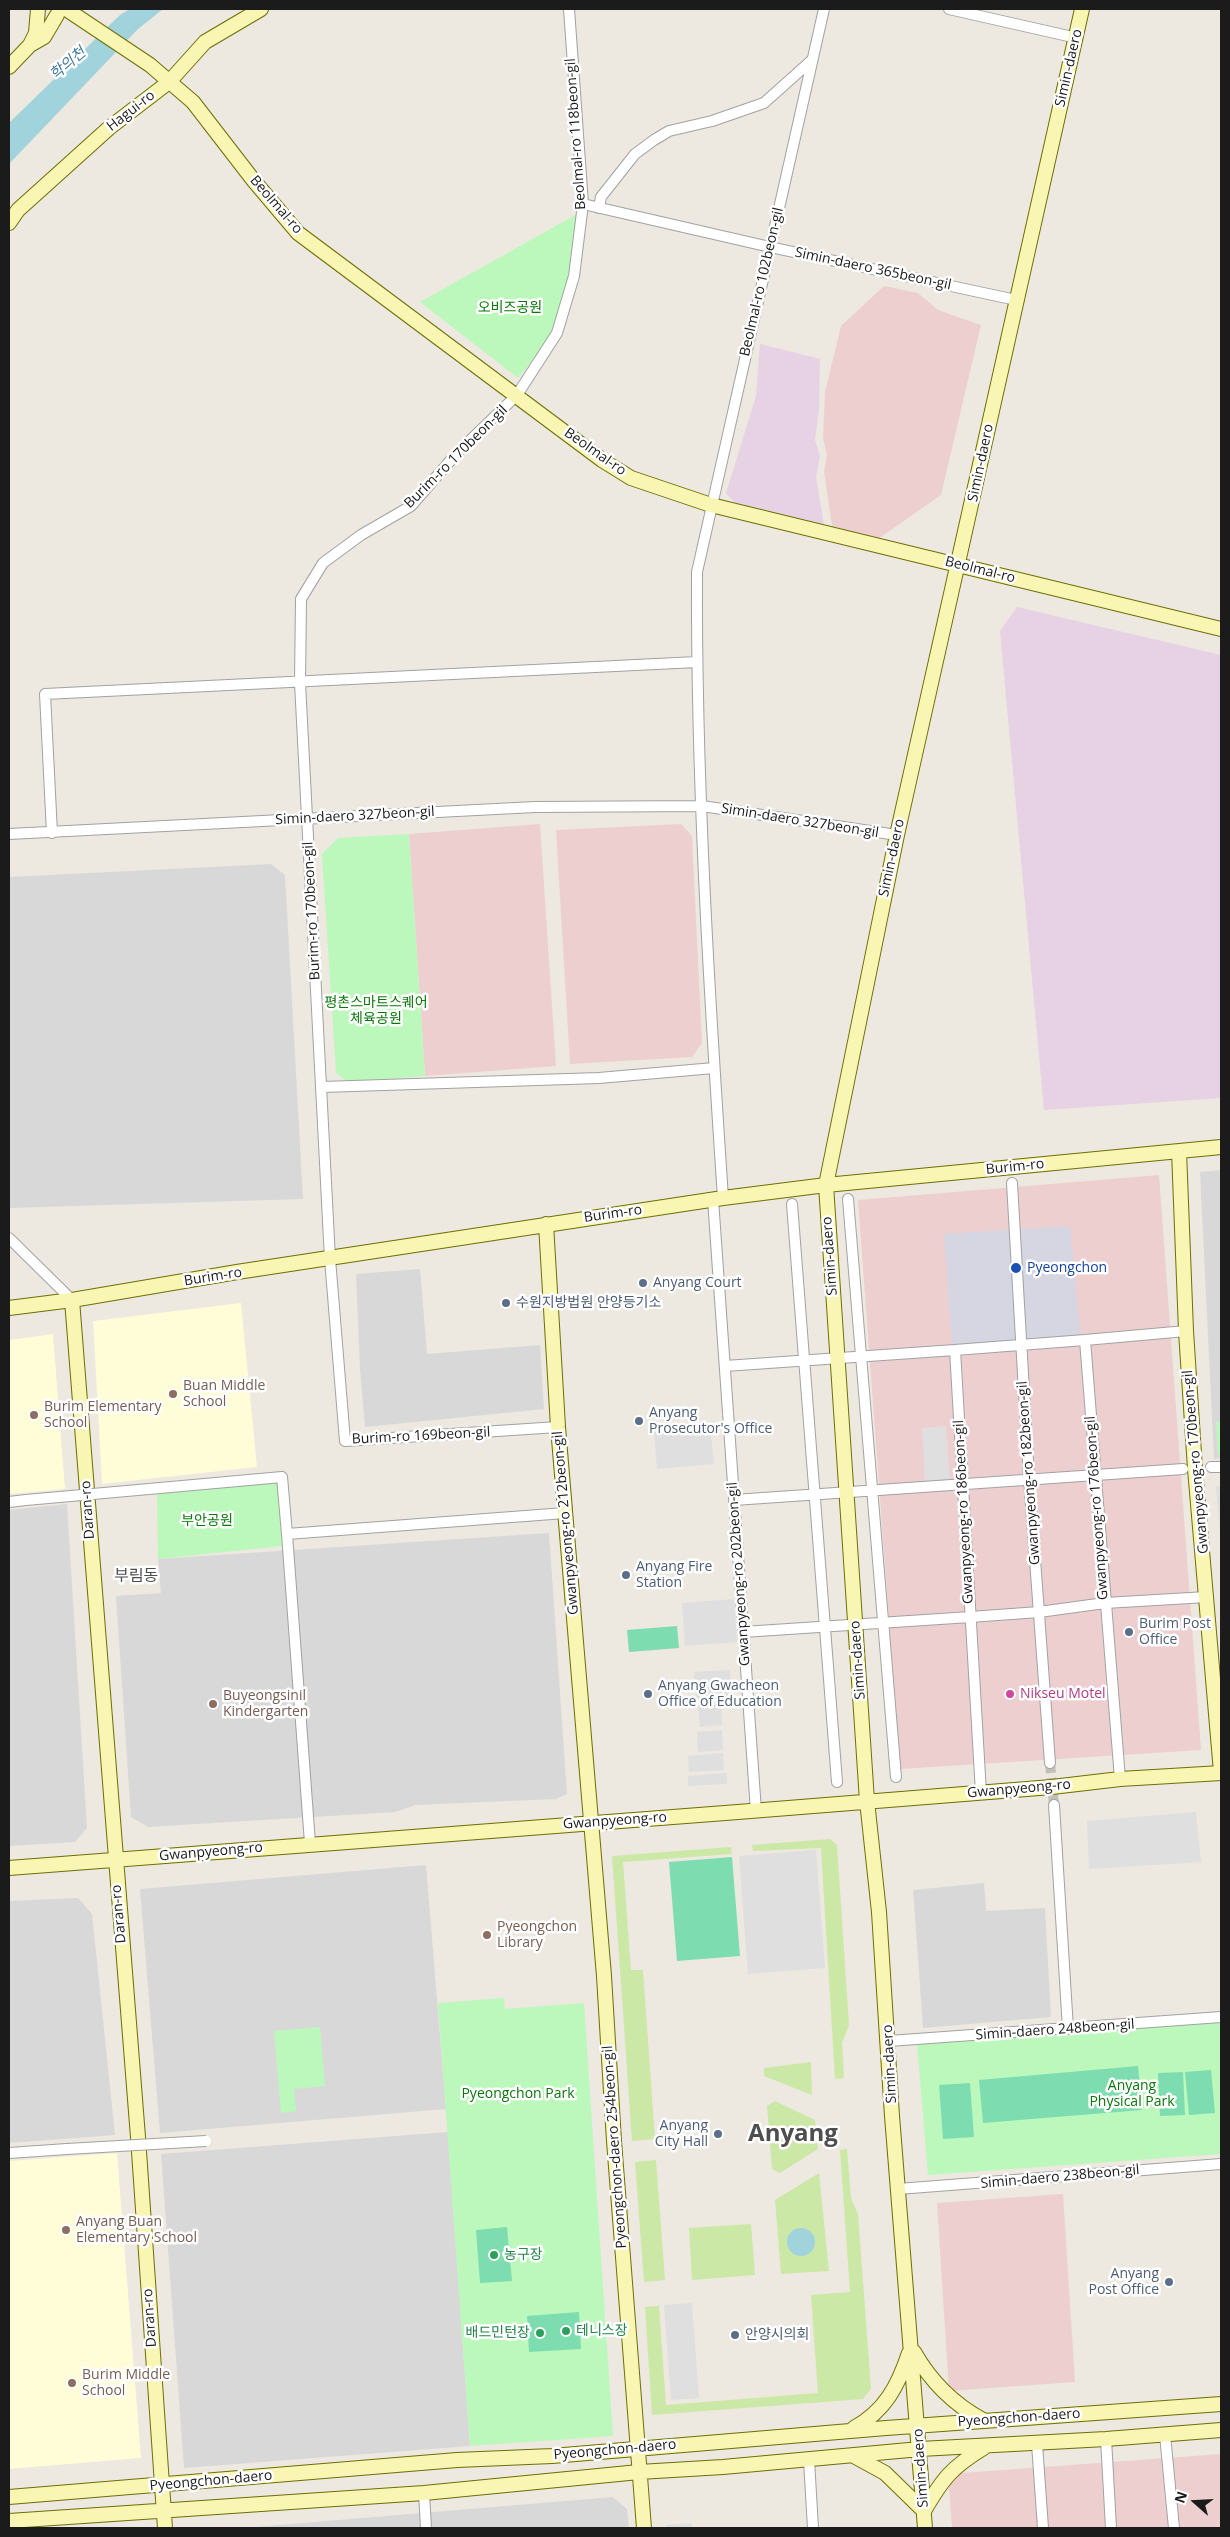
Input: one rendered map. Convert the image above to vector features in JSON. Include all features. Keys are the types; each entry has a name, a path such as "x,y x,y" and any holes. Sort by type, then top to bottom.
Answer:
{"street":[{"name":"Beolmal-ro","path":"38,9 46,17 65,12 150,65 193,102 254,181 298,233 620,471 644,483 711,505 807,530 959,564 1221,629"},
{"path":"30,45 36,33 38,9"},
{"name":"Hagui-ro","path":"9,223 18,210 109,128 168,82 205,42 261,9"},
{"name":"Beolmal-ro 118beon-gil","path":"517,395 557,334 574,276 583,204 570,9"},
{"name":"Beolmal-ro 102beon-gil","path":"697,662 697,572 824,9"},
{"path":"950,9 1077,38"},
{"name":"Simin-daero","path":"925,2528 898,2188 889,2041 867,1801 826,1184 897,835 1082,9"},
{"path":"9,67 30,45 44,37 65,12"},
{"path":"599,208 601,196 635,154 654,140 670,131 712,121 764,103 812,60"},
{"name":"Simin-daero 365beon-gil","path":"583,204 770,248 1016,300"},
{"name":"Burim-ro 170beon-gil","path":"330,1259 300,683 301,599 323,563 361,536 411,506 457,453 517,395"},
{"path":"52,833 45,694 300,683 697,662"},
{"name":"Simin-daero 327beon-gil","path":"697,662 718,1198"},
{"name":"Simin-daero 327beon-gil","path":"9,834 535,807 702,806 897,835"},
{"path":"322,1087 599,1078 714,1068"},
{"name":"Burim-ro","path":"9,1308 72,1300 718,1198 826,1184 1221,1147"},
{"name":"Gwanpyeong-ro 170beon-gil","path":"1179,1151 1186,1331 1195,1468 1221,1773"},
{"name":"Gwanpyeong-ro 182beon-gil","path":"1012,1183 1028,1478 1050,1763"},
{"name":"Gwanpyeong-ro 202beon-gil","path":"718,1198 725,1366 756,1811"},
{"path":"848,1199 896,1777"},
{"path":"792,1204 837,1782"},
{"name":"Gwanpyeong-ro 212beon-gil","path":"546,1224 558,1428 590,1822"},
{"path":"9,1238 72,1300"},
{"name":"Burim-ro 169beon-gil","path":"330,1259 345,1441 558,1428"},
{"name":"Daran-ro","path":"72,1300 114,1860 138,2137 165,2528"},
{"path":"725,1366 1020,1346 1186,1331"},
{"name":"Gwanpyeong-ro 176beon-gil","path":"1084,1340 1104,1603 1120,1779"},
{"name":"Gwanpyeong-ro 186beon-gil","path":"954,1350 981,1793"},
{"path":"734,1500 1028,1478 1184,1469"},
{"path":"9,1502 282,1477 310,1843"},
{"path":"287,1534 566,1513"},
{"path":"743,1632 1039,1612 1104,1603 1207,1597"},
{"name":"Gwanpyeong-ro","path":"9,1868 310,1843 981,1793 1120,1779 1221,1773"},
{"path":"1054,1805 1068,2029"},
{"name":"Pyeongchon-daero 254beon-gil","path":"590,1822 644,2528"},
{"name":"Simin-daero 248beon-gil","path":"889,2041 1221,2017"},
{"path":"9,2154 206,2141"},
{"name":"Simin-daero 238beon-gil","path":"898,2188 1221,2164"},
{"path":"911,2348 926,2372 950,2399 984,2421"},
{"path":"850,2430 865,2422 883,2407 901,2378 911,2348"},
{"name":"Pyeongchon-daero","path":"9,2497 457,2460 552,2456 637,2447 850,2430 1221,2404"},
{"name":"Pyeongchon-daero","path":"9,2521 424,2493 639,2472 920,2450 1037,2444 1221,2430"},
{"path":"1165,2434 1174,2528"},
{"path":"1106,2439 1112,2528"},
{"path":"1037,2444 1043,2528"},
{"path":"852,2456 885,2472 924,2511 938,2486 952,2469 986,2446"},
{"path":"809,2460 813,2528"},
{"path":"424,2493 426,2528"}],"shaded area":[{"path":"884,286 918,293 938,310 981,325 941,495 878,539 832,526 824,471 827,455 823,438 825,392 841,326"},
{"path":"760,344 820,359 819,410 815,440 820,456 816,477 824,525 738,506 726,493 756,396"},
{"path":"1017,607 1221,655 1221,1098 1044,1110 1000,631"},
{"path":"540,824 556,1066 425,1076 409,834"},
{"path":"681,824 692,836 702,1043 692,1057 570,1064 556,830"},
{"path":"271,864 285,875 303,1199 9,1208 9,877"},
{"path":"1221,1170 1221,1458 1214,1459 1200,1172"},
{"path":"1159,1175 1201,1750 900,1769 858,1200"},
{"path":"1070,1226 1081,1340 952,1348 944,1234"},
{"path":"420,1269 427,1354 540,1345 544,1409 365,1427 360,1369 356,1274"},
{"name":"Buan Middle School","path":"241,1303 257,1467 102,1484 93,1321"},
{"name":"Burim Elementary School","path":"53,1334 65,1489 9,1494 9,1340"},
{"path":"710,1426 714,1464 657,1469 654,1430"},
{"path":"946,1426 950,1481 925,1482 922,1428"},
{"path":"1216,1486 1221,1486 1221,1542 1220,1534"},
{"path":"67,1504 87,1828 75,1842 9,1846 9,1510"},
{"path":"549,1533 567,1794 556,1799 416,1805 395,1812 148,1827 131,1817 116,1596 161,1593 158,1559"},
{"path":"734,1599 737,1642 685,1646 682,1603"},
{"path":"730,1670 732,1696 696,1699 694,1672"},
{"path":"721,1704 722,1725 700,1727 698,1705"},
{"path":"722,1730 723,1750 698,1752 697,1732"},
{"path":"723,1753 724,1770 689,1772 688,1756"},
{"path":"727,1773 727,1784 688,1786 688,1776"},
{"path":"1196,1812 1201,1862 1089,1869 1087,1821"},
{"path":"816,1850 825,1968 748,1974 739,1856"},
{"path":"426,1865 446,2109 160,2133 140,1889"},
{"path":"984,1883 986,1911 1045,1908 1051,2017 923,2028 913,1890"},
{"path":"78,1898 92,1914 115,2135 9,2143 9,1901"},
{"path":"448,2132 470,2446 184,2468 161,2154"},
{"path":"117,2153 141,2458 9,2469 9,2161"},
{"path":"1063,2194 1075,2382 949,2391 937,2203"},
{"path":"692,2303 699,2398 671,2400 664,2305"},
{"path":"1221,2454 1221,2528 952,2528 948,2474"},
{"path":"613,2497 627,2509 629,2528 243,2528"},
{"path":"692,2523 692,2528 666,2528 666,2525"}],"green space":[{"name":"오비즈공원","path":"577,214 578,226 559,321 549,341 518,378 420,302"},
{"name":"평촌스마트스퀘어 체육공원","path":"409,834 425,1076 347,1082 336,1073 322,854 338,838"},
{"path":"1221,1421 1221,1454 1218,1455 1216,1422"},
{"name":"부안공원","path":"279,1481 282,1546 158,1559 157,1493"},
{"path":"677,1626 679,1648 629,1652 627,1630"},
{"path":"830,1839 837,1845 849,2025 842,2043 844,2078 835,2079 821,1848 753,1851 752,1845"},
{"path":"731,1847 732,1854 623,1862 631,1970 643,1970 655,2139 632,2141 612,1856"},
{"path":"732,1857 740,1956 677,1961 669,1862"},
{"name":"Pyeongchon Park","path":"504,1998 505,2009 584,2003 613,2436 470,2446 438,2003"},
{"name":"Anyang Physical Park","path":"1221,2021 1221,2154 928,2175 917,2044"},
{"path":"320,2027 325,2086 294,2089 296,2111 281,2113 274,2031"},
{"path":"811,2062 812,2095 764,2076 764,2068"},
{"path":"1138,2066 1142,2110 983,2123 979,2080"},
{"path":"1211,2070 1215,2113 1189,2115 1185,2072"},
{"path":"1183,2072 1185,2115 1160,2116 1158,2073"},
{"path":"970,2083 974,2137 943,2139 939,2085"},
{"path":"775,2101 815,2120 818,2149 780,2173 772,2169 767,2106"},
{"path":"847,2149 851,2198 858,2214 871,2389 863,2399 652,2415 645,2307 659,2306 666,2405 818,2393 811,2295 850,2292 840,2150"},
{"path":"656,2160 665,2280 644,2282 635,2162"},
{"path":"819,2173 829,2271 781,2274 775,2200"},
{"path":"751,2224 755,2275 692,2280 689,2228"},
{"name":"농구장","path":"507,2227 512,2281 480,2283 476,2230"},
{"path":"579,2312 581,2349 529,2352 527,2316"}],"water":[{"name":"학의천","path":"130,9 163,9 138,29 9,164 9,123 120,15"},
{"path":"801,2228 811,2232 815,2242 811,2252 801,2256 791,2252 787,2242 791,2232"}],"tunnel":[{"path":"1050,1763 1054,1805"}],"place":[{"name":"Pyeongchon","path":"1016,1268"},
{"name":"Anyang Court","path":"643,1283"},
{"name":"수원지방법원 안양등기소","path":"506,1303"},
{"name":"Buan Middle School","path":"173,1394"},
{"name":"Burim Elementary School","path":"34,1415"},
{"name":"Anyang Prosecutor's Office","path":"639,1421"},
{"name":"Anyang Fire Station","path":"626,1575"},
{"name":"Burim Post Office","path":"1129,1632"},
{"name":"Anyang Gwacheon Office of Education","path":"648,1694"},
{"name":"Nikseu Motel","path":"1010,1694"},
{"name":"Buyeongsinil Kindergarten","path":"213,1704"},
{"name":"Pyeongchon Library","path":"487,1935"},
{"name":"Anyang City Hall","path":"718,2134"},
{"name":"Anyang Buan Elementary School","path":"66,2230"},
{"name":"농구장","path":"494,2255"},
{"name":"Anyang Post Office","path":"1169,2282"},
{"name":"테니스장","path":"566,2331"},
{"name":"배드민턴장","path":"540,2333"},
{"name":"안양시의회","path":"735,2335"},
{"name":"Burim Middle School","path":"72,2383"}],"district":[{"name":"부림동","path":"136,1576"},
{"name":"Anyang","path":"793,2134"}]}
